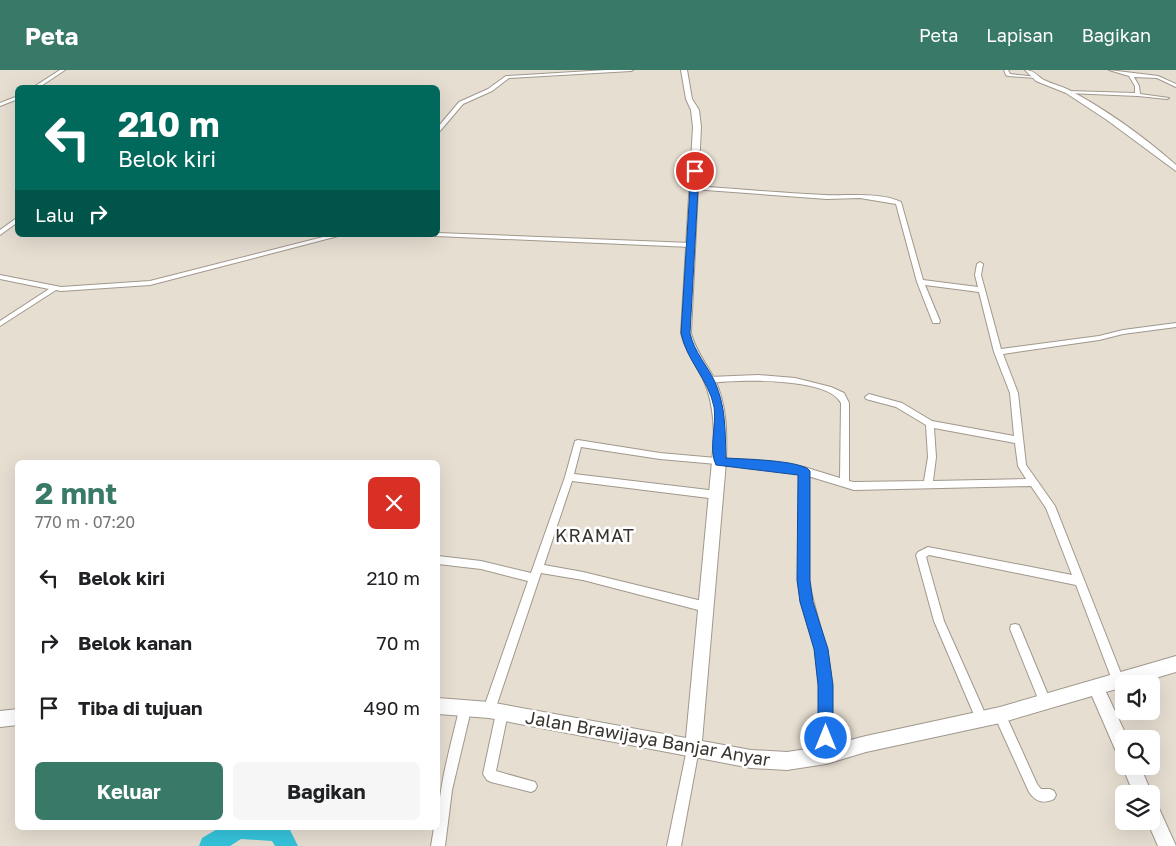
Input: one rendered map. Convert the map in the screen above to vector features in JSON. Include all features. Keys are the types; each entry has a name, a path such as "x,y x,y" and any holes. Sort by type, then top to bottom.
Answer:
{"street":[{"path":"39,85 63,70"},
{"path":"440,128 461,104 490,90 508,77 631,70"},
{"path":"674,846 693,749 720,462 719,408 709,380 688,345 686,333 697,116 689,99 684,70"},
{"path":"1006,70 1008,75 1035,77"},
{"path":"1028,70 1043,84 1058,87 1103,114 1176,169"},
{"path":"1110,70 1130,75 1158,77 1176,86"},
{"path":"1130,75 1137,86 1138,95"},
{"path":"1068,92 1167,98"},
{"path":"0,105 15,98"},
{"path":"694,188 826,197 860,196 895,201 898,203 920,282 936,321"},
{"path":"0,233 15,221"},
{"path":"440,235 691,245"},
{"path":"0,277 55,288 78,289 159,281 331,237"},
{"path":"980,264 978,275 998,352 1014,393 1022,466 1050,506 1116,675"},
{"path":"920,282 982,290"},
{"path":"0,324 55,288"},
{"path":"998,352 1176,325"},
{"path":"709,380 750,376 789,380 821,387 841,395 845,403 844,484"},
{"path":"869,397 899,405 930,424 1018,440"},
{"path":"928,483 932,457 930,424"},
{"path":"531,786 488,774 496,712 536,573 579,443 626,451 720,462 780,466 804,471 844,484 872,486 928,483 1033,482"},
{"path":"804,471 803,580 823,667 826,756"},
{"path":"569,476 717,495"},
{"path":"982,720 939,621 920,554 928,551 1078,581"},
{"path":"440,560 536,573 583,576 706,607"},
{"path":"1015,629 1045,702"},
{"name":"Jalan Brawijaya Banjar Anyar","path":"1138,675 1176,664"},
{"name":"Jalan Brawijaya Banjar Anyar","path":"440,706 496,712 693,749 787,761 826,756 866,744 982,720 1115,682"},
{"path":"1096,688 1115,730"},
{"path":"438,846 446,790 465,710"},
{"path":"1000,715 1033,788 1038,795 1050,795"},
{"path":"0,719 15,717"},
{"path":"1160,829 1168,846"}],"waterway":[{"path":"210,846 236,830"},
{"path":"278,830 287,846"}],"district":[{"name":"KRAMAT","path":"595,535"}],"route":[{"path":"695,171 686,333 688,345 709,380 719,408 721,429 720,462 780,466 804,471 803,580 807,602 821,649 825,685 826,738"}]}
